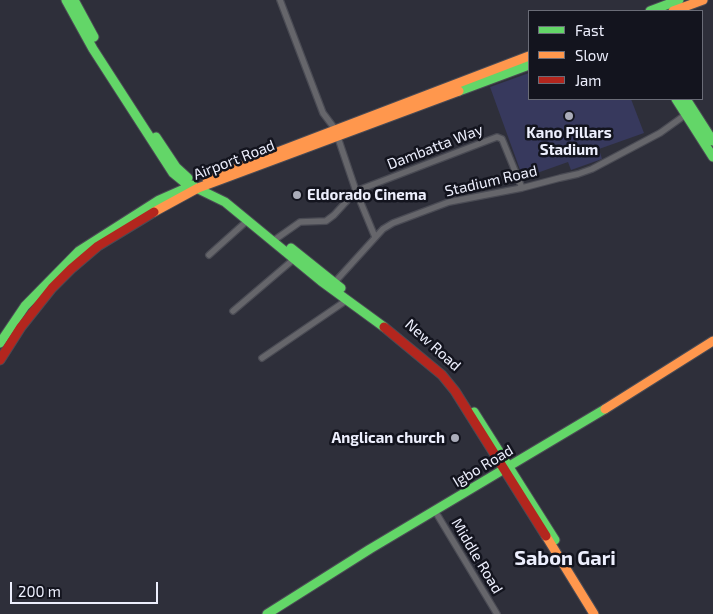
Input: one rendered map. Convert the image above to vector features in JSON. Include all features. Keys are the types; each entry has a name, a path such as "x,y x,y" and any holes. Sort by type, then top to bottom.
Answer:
{"street":[{"path":"66,0 93,49 167,166 178,178 198,185"},
{"path":"74,0 98,45 169,158 182,173 198,185"},
{"path":"280,0 323,112 336,132 356,191 375,237"},
{"path":"653,10 680,0"},
{"path":"677,10 703,0"},
{"name":"Airport Road","path":"0,360 49,286 79,251 159,200 528,56"},
{"name":"Airport Road","path":"336,132 528,65"},
{"path":"677,100 690,112 713,141"},
{"path":"686,100 690,112 713,157"},
{"name":"Stadium Road","path":"334,283 375,237 393,222 438,205 522,188 592,169 660,133 690,112"},
{"name":"Dambatta Way","path":"356,191 497,137 502,139 522,188"},
{"name":"New Road","path":"198,185 275,239 294,259 324,279 334,283 443,373 507,468 600,614"},
{"name":"New Road","path":"198,185 227,196 348,300 398,335"},
{"path":"275,239 300,222 326,221 356,191"},
{"path":"209,255 248,220"},
{"path":"233,311 294,259"},
{"name":"Airport Road","path":"0,343 25,306 49,286"},
{"path":"262,358 348,300"},
{"name":"Igbo Road","path":"267,614 370,549 576,427 713,341"},
{"name":"New Road","path":"507,468 594,614"},
{"name":"Middle Road","path":"435,511 497,614"}],"shaded area":[{"name":"Kano Pillars Stadium","path":"528,73 528,100 631,100 644,133 599,149 602,159 571,170 568,162 523,178 490,87"}],"traffic: fast":[{"path":"66,0 93,49 173,173 184,182 225,202 321,281 384,327"},
{"path":"74,0 94,37"},
{"path":"653,10 679,0"},
{"path":"459,91 528,65"},
{"path":"677,100 713,157"},
{"path":"687,100 713,141"},
{"path":"156,137 176,167 188,178"},
{"path":"0,343 25,306 79,251 159,200 193,185"},
{"path":"291,248 341,288"},
{"path":"267,614 370,549 605,409"},
{"path":"474,412 555,540"}],"traffic: slow":[{"path":"676,10 703,0"},
{"path":"207,179 528,56"},
{"path":"154,212 198,188 459,91"},
{"path":"605,409 713,341"},
{"path":"546,536 594,614"}],"traffic: jam":[{"path":"0,360 21,327 52,288 71,269 98,246 154,212"},
{"path":"384,327 442,375 455,391 546,536"}],"place":[{"name":"Kano Pillars Stadium","path":"569,116"},
{"name":"Eldorado Cinema","path":"297,195"},
{"name":"Anglican church","path":"455,438"}],"district":[{"name":"Sabon Gari","path":"565,558"}]}
